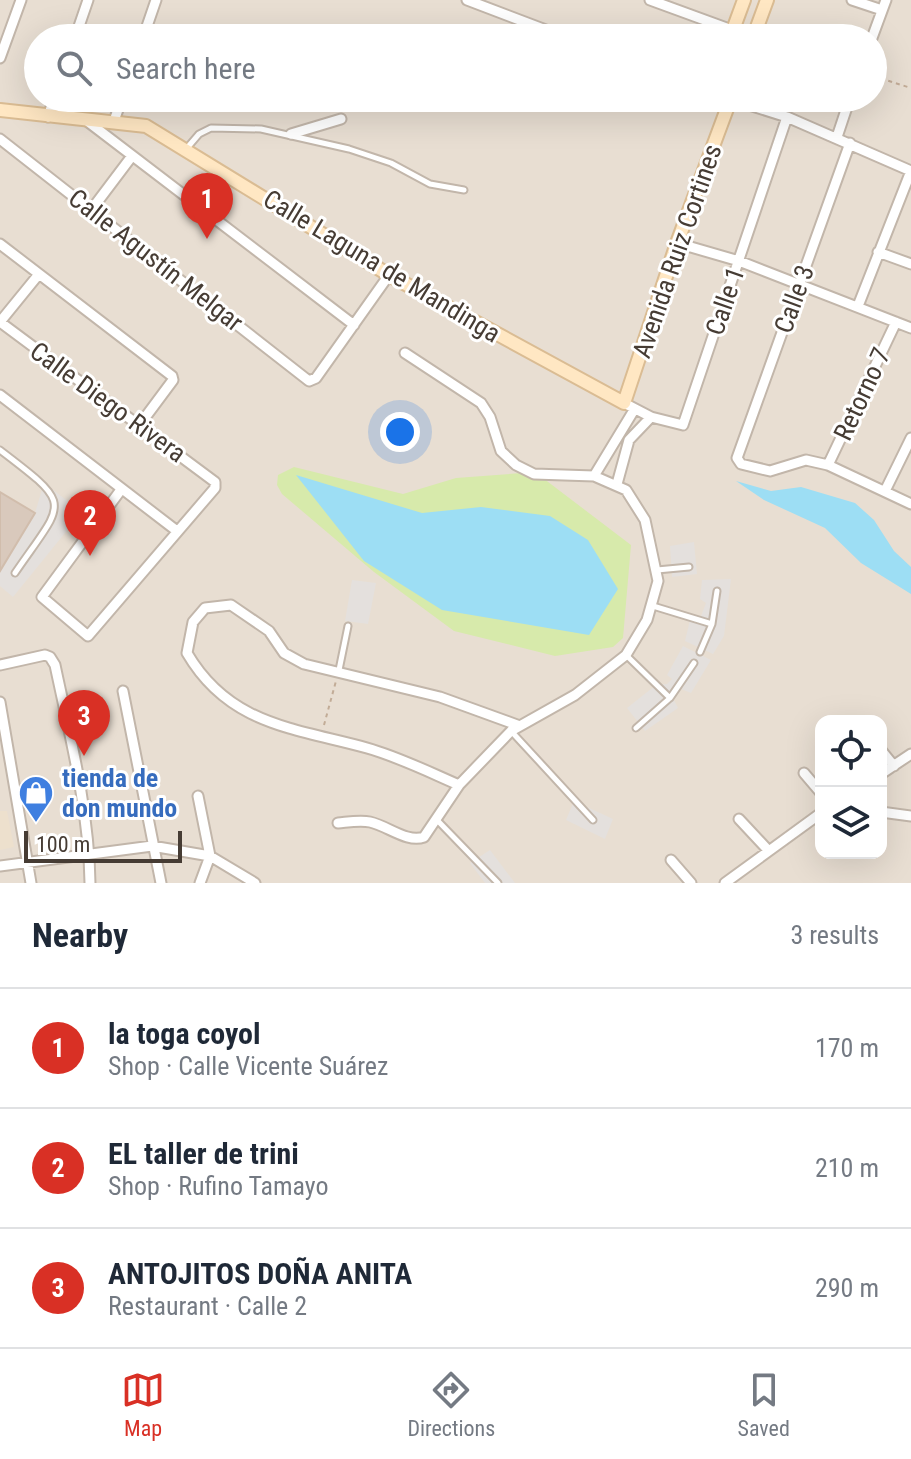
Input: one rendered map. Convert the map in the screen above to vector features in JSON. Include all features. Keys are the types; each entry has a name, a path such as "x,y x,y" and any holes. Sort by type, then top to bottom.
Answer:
{"street":[{"path":"0,58 21,0"},
{"path":"80,24 88,0"},
{"path":"148,24 156,0"},
{"path":"467,0 530,24"},
{"path":"650,0 706,24"},
{"path":"735,24 744,0"},
{"path":"759,24 767,0"},
{"path":"852,0 884,5 877,24"},
{"name":"Calle Laguna de Mandinga","path":"0,110 146,126 187,148 389,275 629,406"},
{"path":"48,117 50,112"},
{"path":"114,121 117,112"},
{"name":"Avenida Ruiz Cortines","path":"629,406 677,243 724,112"},
{"path":"772,112 837,137 911,171 858,306"},
{"path":"837,137 845,112"},
{"name":"Calle 1","path":"629,406 651,417 683,425 787,117"},
{"path":"291,134 341,119"},
{"path":"87,120 354,325 389,275"},
{"name":"Calle Agustín Melgar","path":"0,139 311,381 354,325"},
{"name":"Calle 3","path":"828,465 802,459 770,471 741,464 737,455 850,143"},
{"path":"92,209 132,156"},
{"path":"677,243 800,283 911,328"},
{"path":"0,244 172,376 173,380 138,427"},
{"path":"878,252 911,264"},
{"path":"0,322 39,274"},
{"name":"Calle Diego Rivera","path":"0,322 215,482 215,488 177,531"},
{"name":"Retorno 7","path":"828,465 896,322"},
{"path":"338,823 365,821 417,839 431,831 459,785 511,731 575,695 626,655 653,606 657,570 641,513 632,496 617,484 594,476 534,474 516,465 501,451 490,417 481,403 405,353"},
{"path":"0,395 120,491 177,531 88,636 42,597 120,491"},
{"path":"594,476 618,436 629,406"},
{"path":"617,484 629,440 651,417"},
{"path":"618,436 629,440"},
{"path":"885,491 911,438"},
{"path":"828,465 911,504"},
{"path":"459,785 366,748 288,729 226,701 187,653 187,640 193,622 205,608 217,604 231,605 269,631 284,653 304,664 339,670 440,697 520,726"},
{"path":"0,665 50,657 73,747 90,855 90,883"},
{"path":"123,691 161,883"},
{"path":"0,702 31,883"},
{"path":"887,770 911,754"},
{"path":"887,757 894,766"},
{"path":"804,773 816,787"},
{"path":"198,796 210,856 200,883"},
{"path":"887,813 911,816"},
{"path":"725,883 738,878 767,849 815,817"},
{"path":"739,819 767,849"},
{"path":"0,866 152,846 210,856 254,883"},
{"path":"671,860 691,883"}],"lane":[{"path":"187,148 199,134 225,126 291,134 391,163 430,184 464,190"},
{"path":"0,450 48,488 57,502 55,515 15,573"},
{"path":"657,570 689,567"},
{"path":"700,652 712,624 717,591"},
{"path":"653,606 712,624"},
{"path":"339,670 348,626"},
{"path":"626,655 670,698"},
{"path":"636,728 670,698 694,663"},
{"path":"511,731 593,820"},
{"path":"437,820 498,883"}],"path":[{"path":"887,80 911,88"},
{"path":"321,738 339,670"}],"shaded area":[{"path":"0,0 911,0 911,883 0,883"},
{"path":"44,483 82,512 13,597 0,586 0,566 35,513"},
{"path":"694,542 697,574 672,577 670,546"},
{"path":"731,579 724,636 713,654 685,641 691,616 701,616 706,603 700,599 702,580"},
{"path":"352,580 376,583 368,624 345,621"},
{"path":"683,646 711,660 691,693 681,689 672,696 678,708 645,731 627,708 656,685 667,684 672,679 667,675"},
{"path":"574,801 613,819 605,839 566,820"},
{"path":"0,811 7,811 14,847 0,850"},
{"path":"490,850 515,883 485,883 470,863"}],"green space":[{"path":"294,467 403,494 456,478 535,472 631,545 623,638 613,647 555,656 454,631 374,572 282,494 277,485 278,475"}],"water":[{"path":"296,475 422,513 481,507 550,516 588,540 618,589 589,635 442,610 364,561"},
{"path":"736,481 771,491 801,487 855,503 874,520 894,551 911,567 911,594 861,563 825,528 764,500"}],"building":[{"path":"0,492 35,513 0,571"}],"place":[{"name":"la toga coyol","path":"207,239"},
{"name":"EL taller de trini","path":"90,556"},
{"name":"ANTOJITOS DOÑA ANITA","path":"84,756"},
{"name":"tienda de don mundo","path":"36,824"}]}
